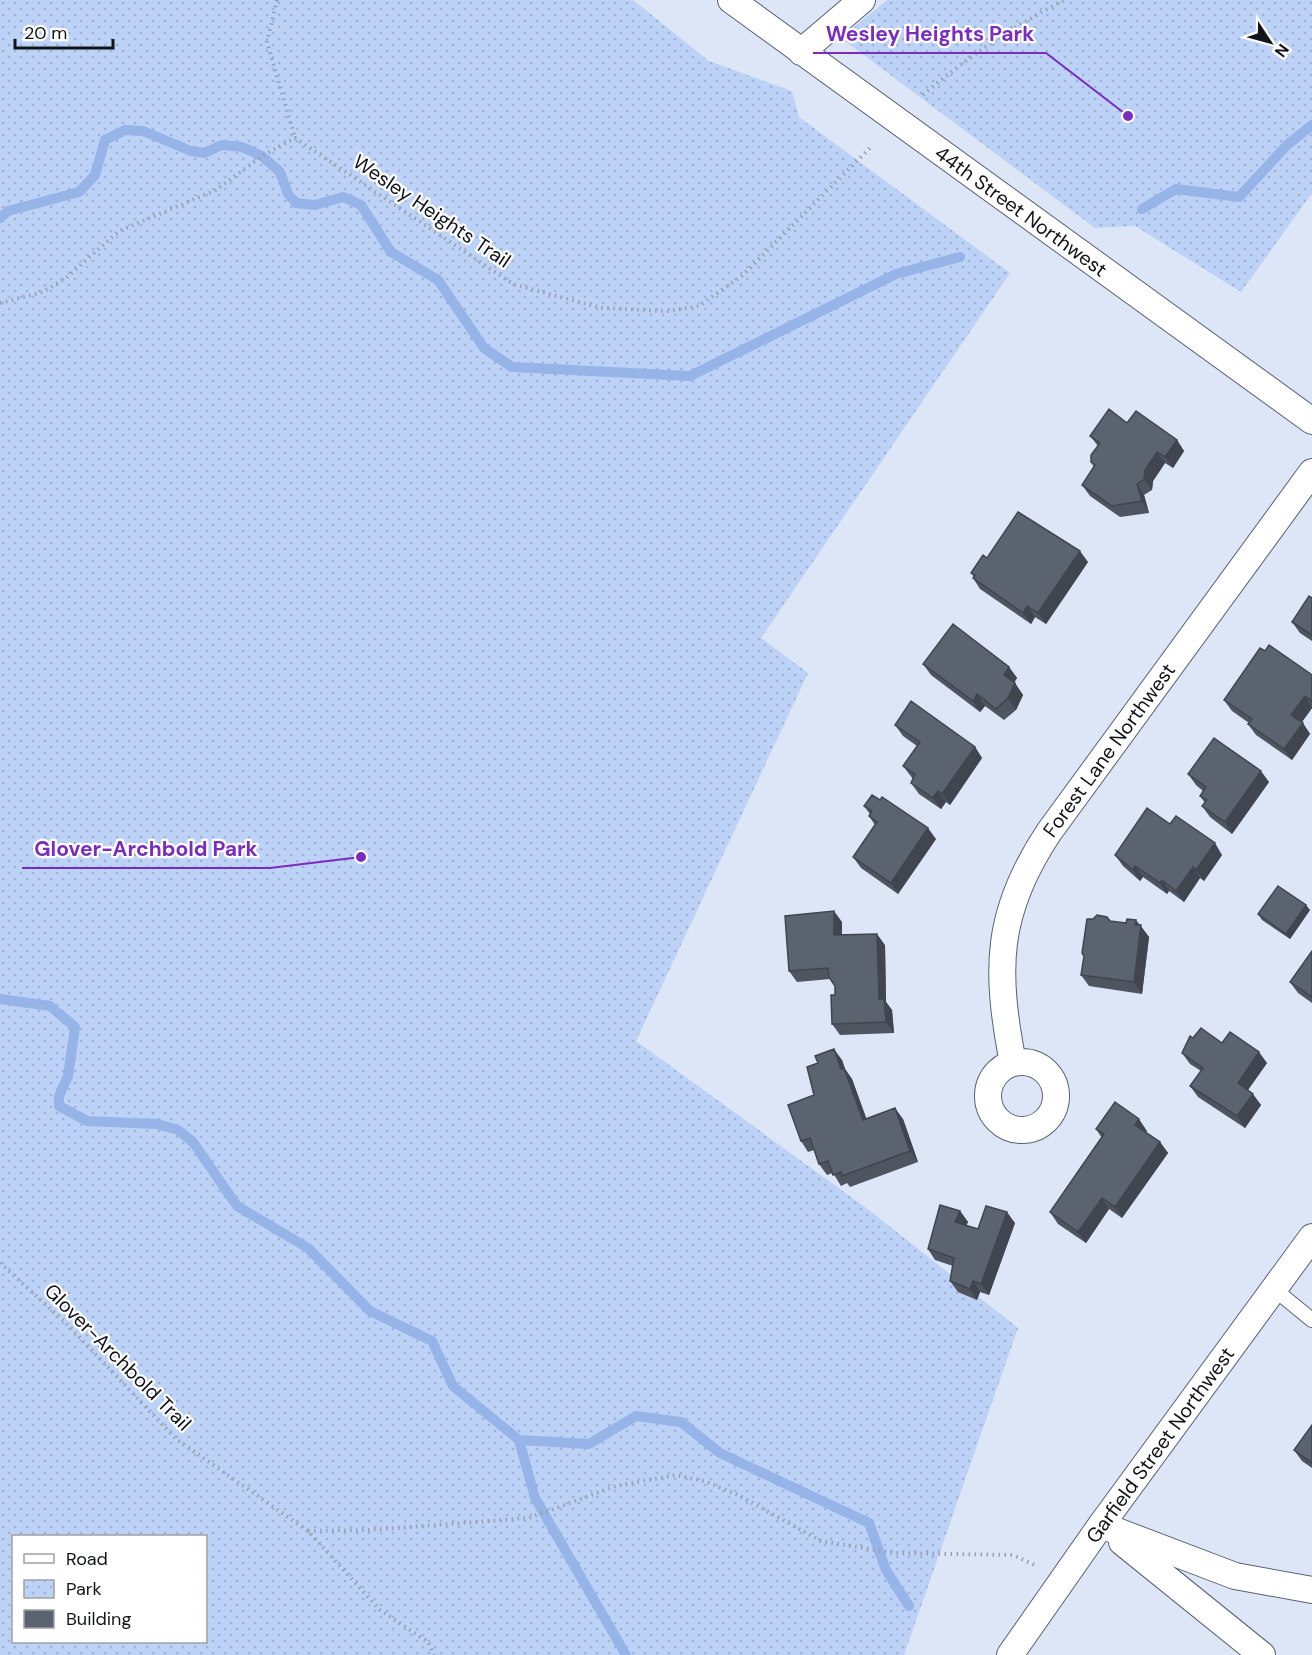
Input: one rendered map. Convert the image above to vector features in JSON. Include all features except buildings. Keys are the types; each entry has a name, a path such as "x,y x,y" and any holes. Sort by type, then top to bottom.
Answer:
{"street":[{"name":"44th Street Northwest","path":"731,0 1312,421"},
{"path":"801,52 862,0"},
{"name":"Forest Lane Northwest","path":"1013,1063 1003,1007 1001,963 1008,920 1026,869 1049,832 1312,472"},
{"name":"Garfield Street Northwest","path":"1010,1655 1101,1525 1312,1237"},
{"path":"1101,1525 1235,1576 1312,1590"},
{"path":"1101,1525 1262,1655"}],"lane":[{"path":"1274,1289 1312,1320"}],"path":[{"path":"0,303 43,292 67,277 119,231 216,190 262,156 295,138 267,42 277,0"},
{"path":"923,95 958,64 1012,27 1064,0"},
{"name":"Wesley Heights Trail","path":"295,138 513,284 601,308 669,311 699,306 743,275 871,147"},
{"name":"Glover-Archbold Trail","path":"0,1263 65,1322 176,1438 308,1531 380,1610 428,1642 434,1655"},
{"path":"308,1531 369,1530 529,1518 561,1504 616,1486 675,1475 704,1481 738,1495 821,1541 894,1553 1014,1555 1064,1578"}],"green space":[{"path":"0,0 633,0 709,61 792,91 799,117 1010,273 761,638 808,673 636,1041 869,1210 1018,1328 904,1655 0,1655"},
{"path":"887,0 1312,0 1312,193 1241,292 1135,226 1095,228 841,38"}],"waterway":[{"path":"1142,209 1176,189 1239,197 1287,145 1312,125"},
{"path":"0,218 8,211 79,192 95,175 105,140 125,130 143,131 191,151 204,153 222,145 242,147 262,156 280,172 288,194 296,203 315,205 343,197 361,205 391,252 438,280 484,348 512,367 690,376 896,274 960,257"},
{"path":"0,999 50,1006 75,1027 68,1076 59,1096 59,1106 87,1121 157,1124 178,1130 193,1142 237,1206 308,1248 370,1311 432,1341 453,1386 519,1440 535,1498 626,1655"},
{"path":"519,1440 589,1444 636,1416 681,1422 720,1453 869,1523 886,1570 909,1606"}],"place":[{"name":"Wesley Heights Park","path":"1128,116"},
{"name":"Glover-Archbold Park","path":"361,857"}]}
